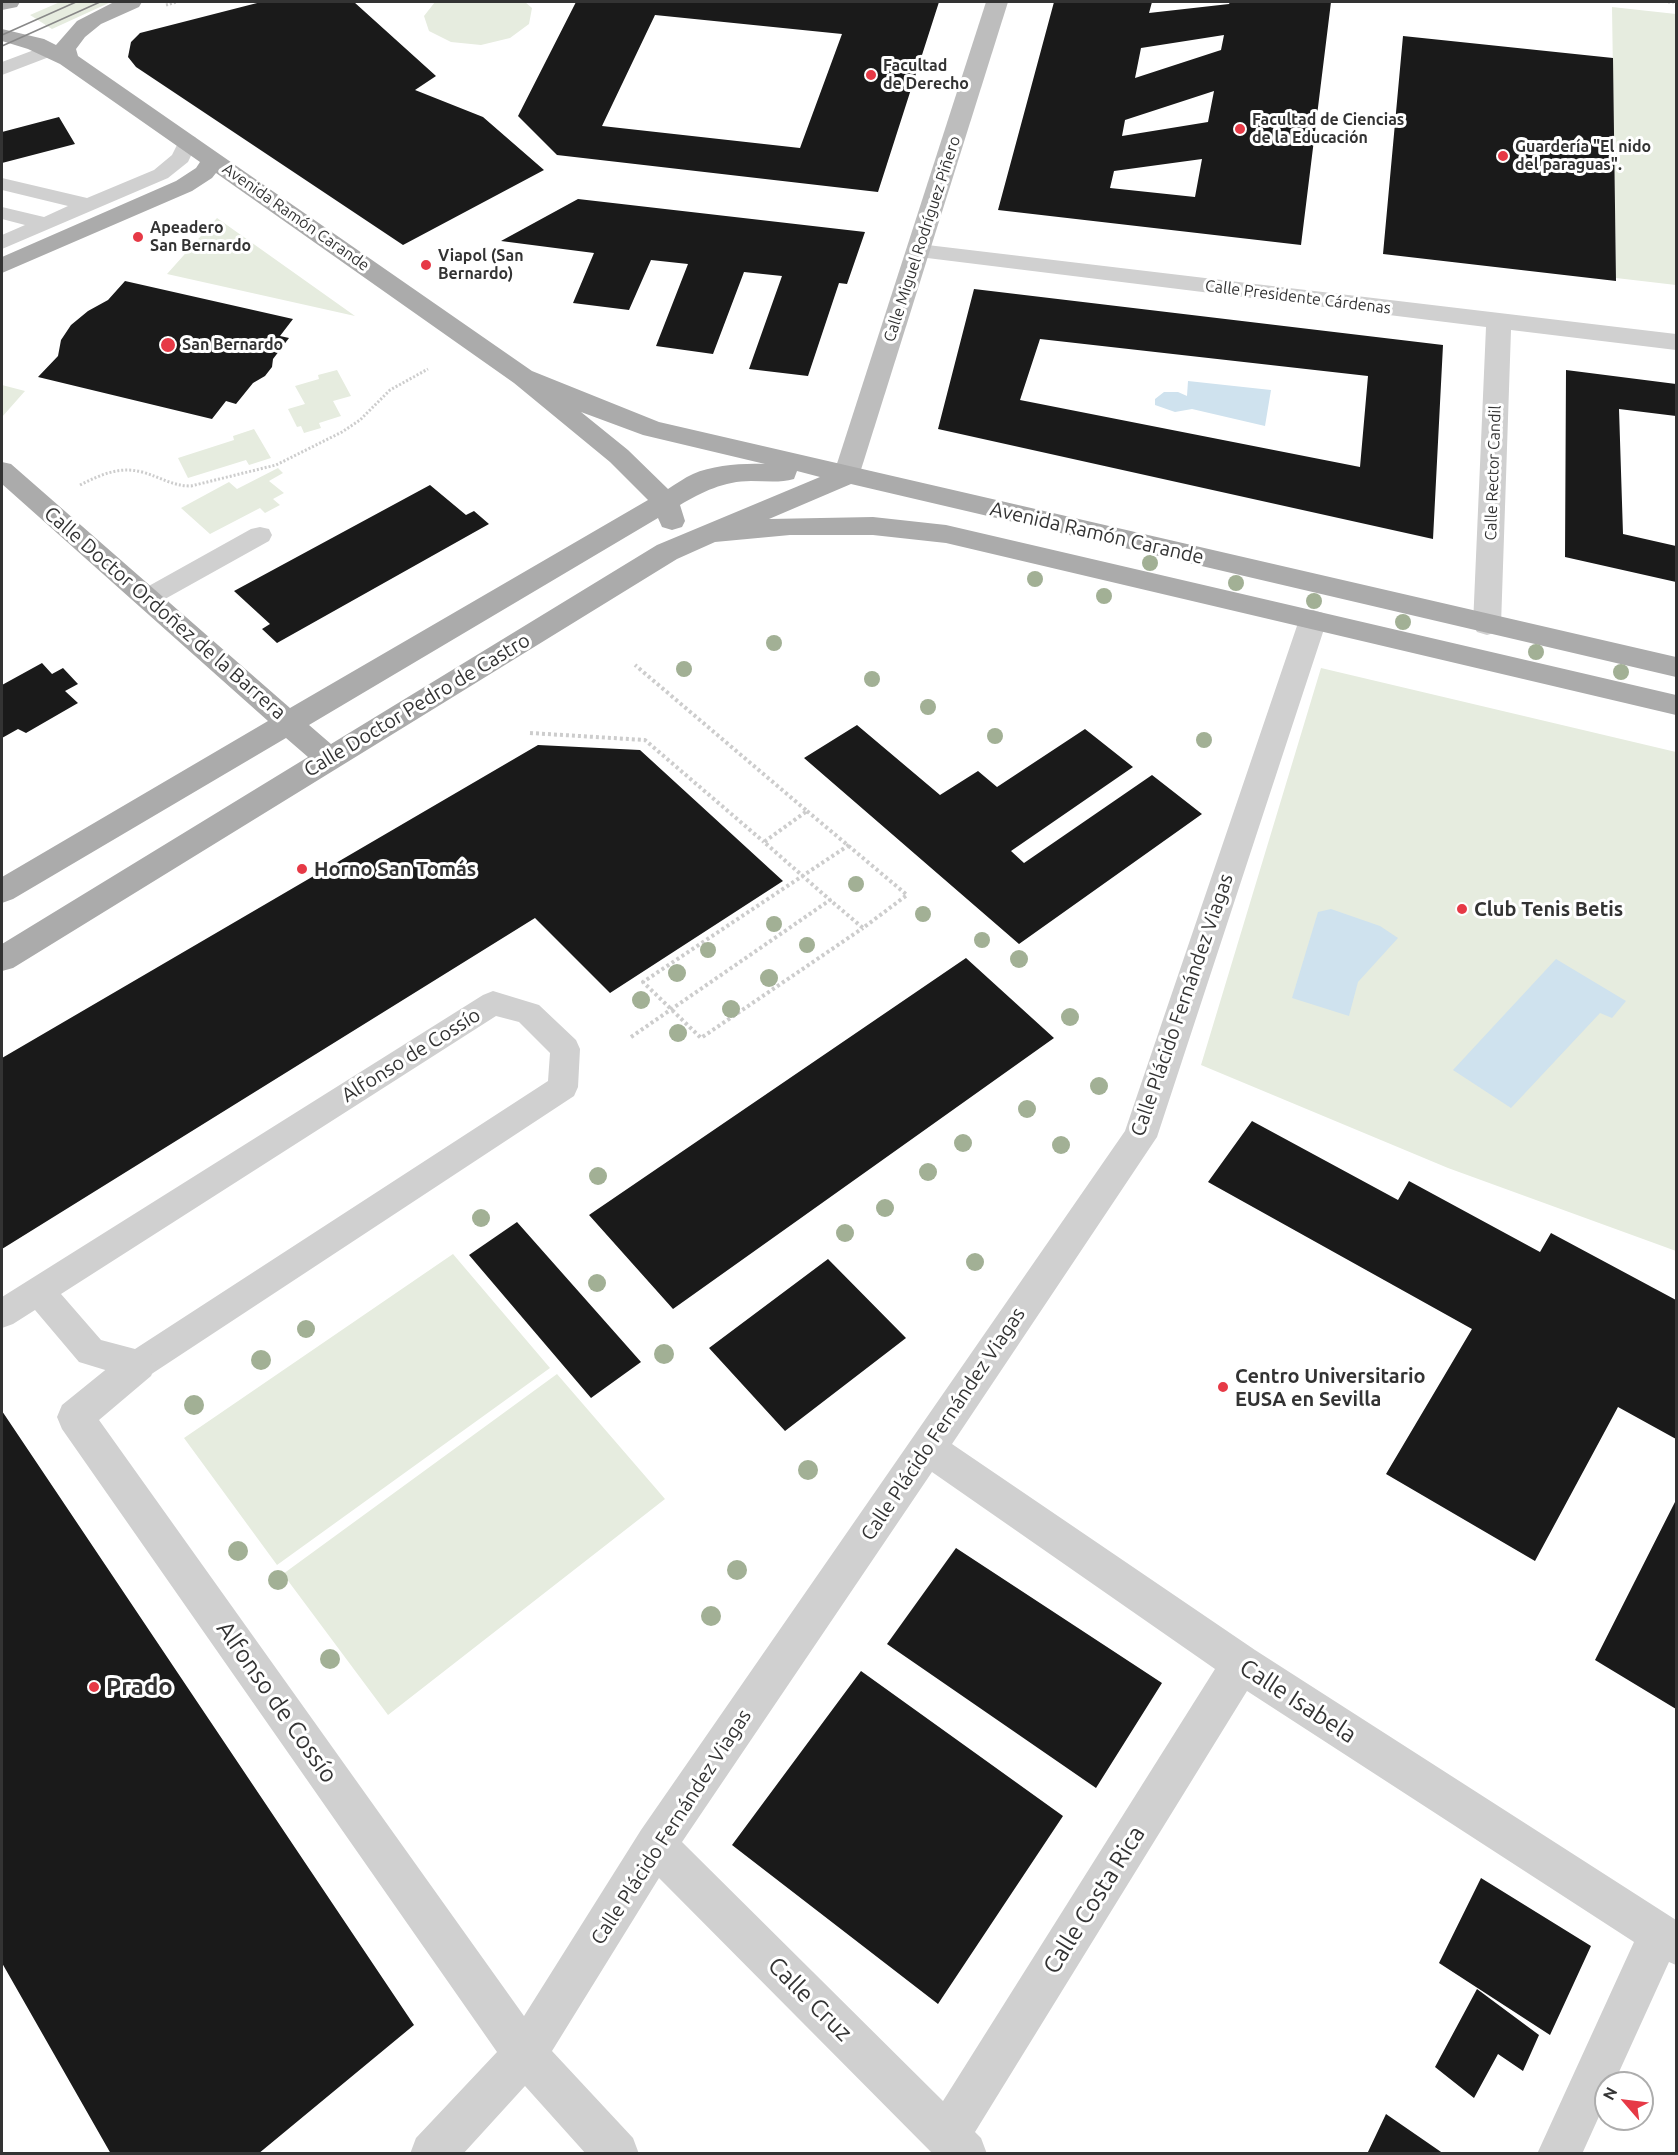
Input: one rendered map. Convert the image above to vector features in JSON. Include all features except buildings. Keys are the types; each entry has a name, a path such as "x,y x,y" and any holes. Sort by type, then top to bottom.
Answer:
{"main road":[{"path":"2,4 9,2"},
{"path":"59,54 75,34 101,15 131,2"},
{"name":"Avenida Ramón Carande","path":"2,35 59,54 270,198 523,377 619,456 665,502"},
{"path":"2,266 184,186 204,173 213,160"},
{"name":"Avenida Ramón Carande","path":"523,377 652,429 1487,625 1677,667"},
{"name":"Calle Doctor Ordoñez de la Barrera","path":"2,470 290,722 328,758"},
{"path":"2,891 703,480 748,472 846,476"},
{"name":"Calle Doctor Pedro de Castro","path":"2,959 667,552 846,476"},
{"path":"665,502 673,523 667,552"},
{"name":"Avenida Ramón Carande","path":"714,533 790,526 873,526 946,534 1677,705"}],"street":[{"name":"Calle Miguel Rodríguez Piñero","path":"846,476 920,251 997,2"},
{"name":"Calle Presidente Cárdenas","path":"920,251 1677,342"},
{"name":"Calle Rector Candil","path":"1487,625 1499,322"},
{"name":"Calle Plácido Fernández Viagas","path":"432,2154 525,2054 656,1845 1140,1137 1313,620"},
{"name":"Alfonso de Cossío","path":"138,1365 75,1417 525,2054"},
{"name":"Calle Isabela","path":"926,1448 1241,1664 1668,1939"},
{"name":"Calle Costa Rica","path":"956,2145 1241,1664"},
{"name":"Calle Cruz","path":"656,1845 956,2145"},
{"path":"1558,2154 1668,1939"},
{"path":"525,2054 617,2154"}],"lane":[{"path":"2,69 59,54"},
{"path":"3,241 161,174 181,158 188,141"},
{"path":"2,184 89,205"},
{"path":"2,213 46,224"},
{"path":"147,598 260,536"},
{"name":"Alfonso de Cossío","path":"2,1314 493,1004 529,1013 565,1049 562,1087 138,1365"},
{"path":"38,1291 91,1352 138,1365"}],"path":[{"path":"1668,2 1677,2"},
{"path":"80,484 101,474 125,469 142,472 177,486 191,486 276,465 342,432 360,420 390,390 428,369"},
{"path":"635,665 849,845 907,895 863,928 701,1038 643,982 849,845"},
{"path":"530,733 645,740 863,928"},
{"path":"764,842 807,811"},
{"path":"631,1037 830,900"}],"shaded area":[{"path":"60,2 111,2 52,29 30,15"},
{"path":"435,2 525,2 532,8 529,24 510,38 481,45 451,42 429,31 424,16"},
{"path":"1612,7 1676,14 1676,285 1616,278"},
{"path":"217,218 355,316 167,274"},
{"path":"337,370 351,396 333,401 341,416 319,423 321,428 304,433 301,426 297,427 288,409 305,404 295,386 319,379 318,375"},
{"path":"2,385 25,391 2,417"},
{"path":"254,429 271,458 249,465 246,460 188,478 178,458 234,440 233,436"},
{"path":"278,468 283,473 269,481 284,493 273,499 280,505 265,513 260,508 210,534 181,508 229,482 237,489"},
{"name":"Club Tenis Betis","path":"1321,668 1676,752 1676,1251 1448,1168 1201,1065"},
{"path":"453,1254 550,1368 277,1565 184,1438"},
{"path":"557,1374 665,1499 388,1715 283,1574"}],"water":[{"path":"1188,381 1271,390 1265,426 1192,409 1175,412 1155,405 1155,399 1164,392 1178,392 1187,396"},
{"path":"1331,909 1380,926 1398,938 1358,982 1349,1016 1292,998 1318,912"},
{"path":"1556,959 1626,1001 1612,1018 1600,1013 1511,1108 1453,1070"}],"tram line":[{"path":"2,35 76,2"},
{"path":"2,46 100,2"}],"place":[{"name":"Facultad de Derecho","path":"871,75"},
{"name":"Facultad de Ciencias de la Educación","path":"1240,129"},
{"name":"Guardería \"El nido del paraguas\".","path":"1503,156"},
{"name":"Apeadero San Bernardo","path":"138,237"},
{"name":"Viapol (San Bernardo)","path":"426,265"},
{"name":"San Bernardo","path":"168,345"},
{"name":"Horno San Tomás","path":"302,869"},
{"name":"Club Tenis Betis","path":"1462,909"},
{"name":"Centro Universitario EUSA en Sevilla","path":"1223,1387"},
{"name":"Prado","path":"94,1687"}]}
